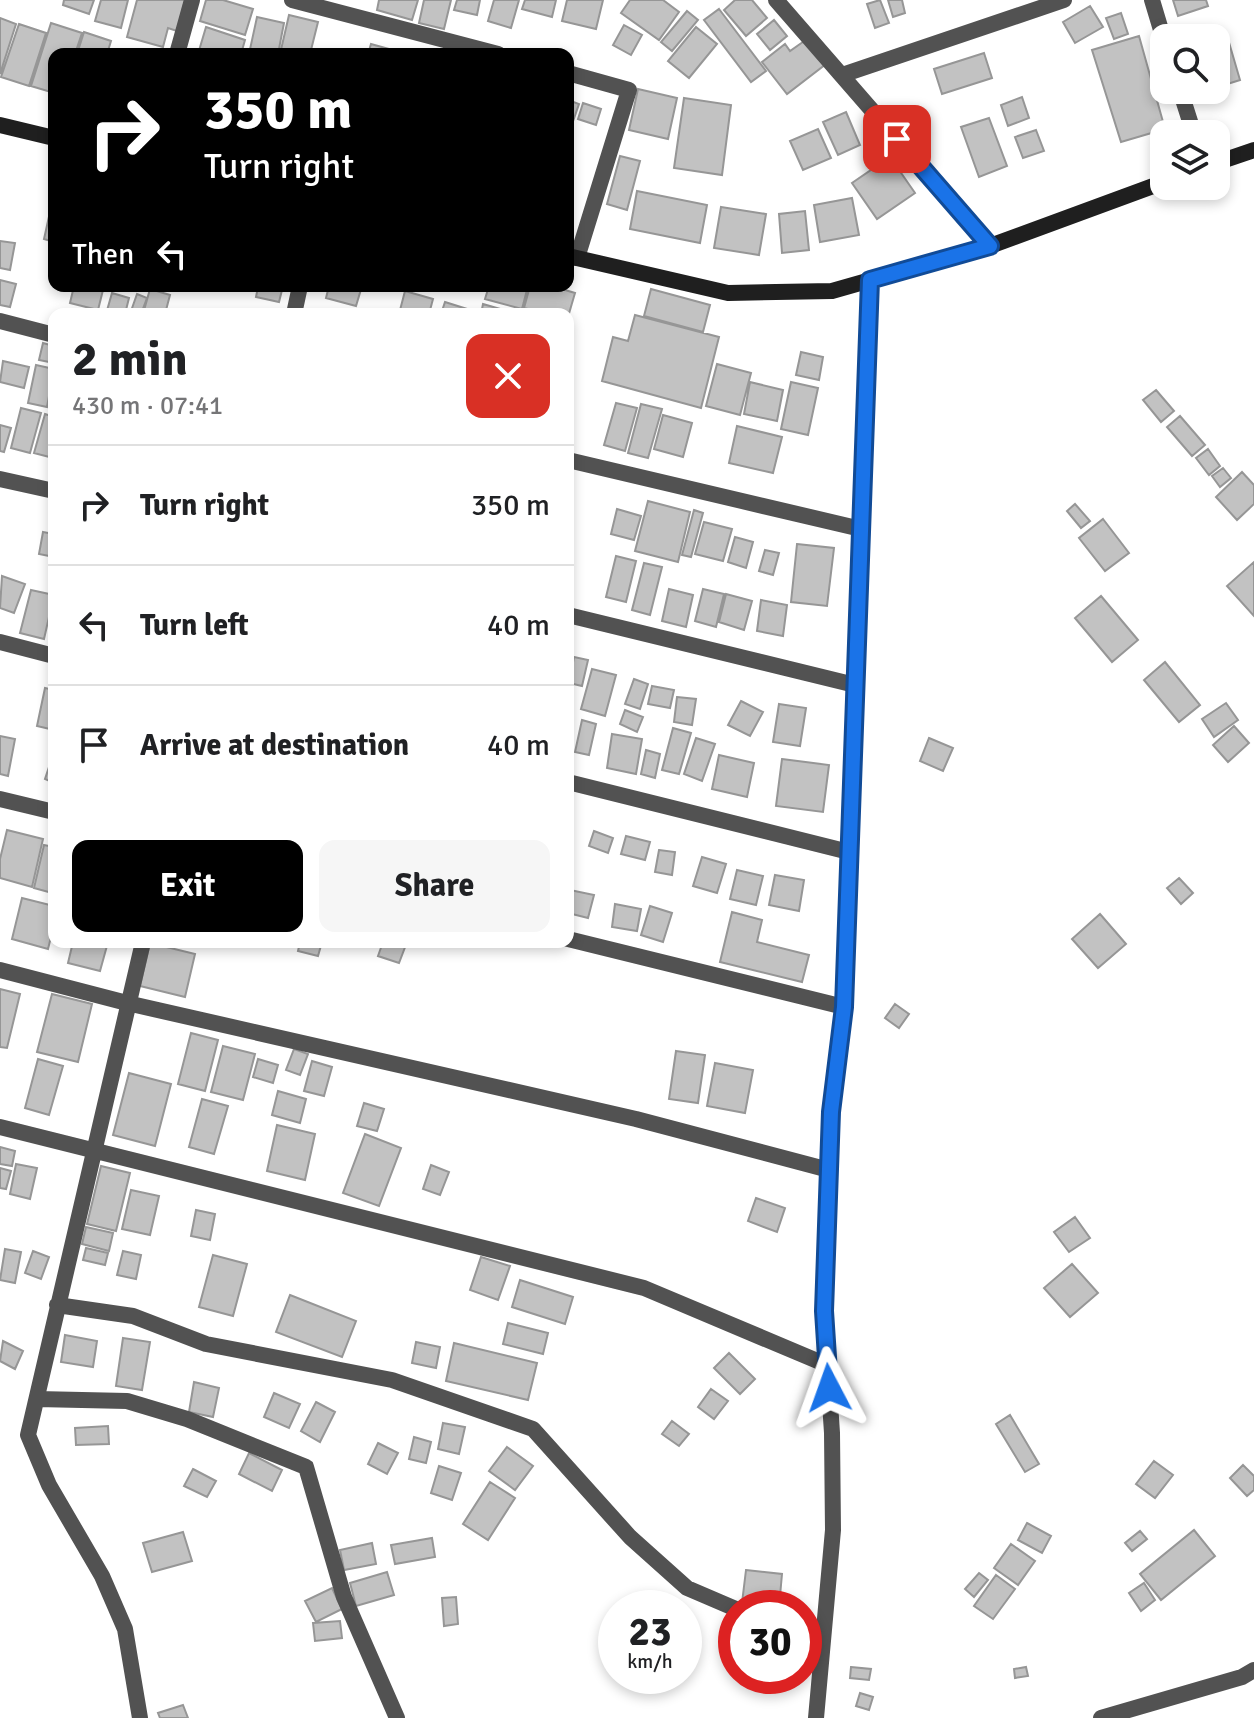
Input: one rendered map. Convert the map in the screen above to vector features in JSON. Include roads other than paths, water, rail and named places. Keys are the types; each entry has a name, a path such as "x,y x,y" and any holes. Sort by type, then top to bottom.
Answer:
{"main road":[{"path":"0,125 48,137"},
{"path":"1230,158 1254,150"},
{"path":"574,257 728,293 832,291 990,246 1150,187"}],"street":[{"path":"179,48 192,0"},
{"path":"292,0 346,6 479,48"},
{"path":"776,0 990,246"},
{"path":"842,75 1064,0"},
{"path":"1152,0 1159,24"},
{"path":"574,75 629,90 574,251"},
{"path":"822,1645 833,1530 832,1433 824,1311 831,1112 844,1007 870,280"},
{"path":"0,321 48,333"},
{"path":"574,461 861,529"},
{"path":"0,479 48,490"},
{"path":"574,616 855,685"},
{"path":"0,642 48,654"},
{"path":"574,783 849,852"},
{"path":"0,799 48,811"},
{"path":"574,940 844,1007"},
{"path":"140,1718 125,1629 102,1576 49,1485 28,1435 141,948"},
{"path":"0,970 127,1003 636,1119 829,1170"},
{"path":"0,1127 644,1288 827,1365"},
{"path":"57,1305 133,1316 206,1344 392,1380 533,1429 630,1537 687,1588 718,1601"},
{"path":"37,1399 127,1401 187,1419 306,1467 344,1597 397,1718"},
{"path":"1101,1718 1242,1677 1254,1670"},
{"path":"816,1718 818,1694"}]}
